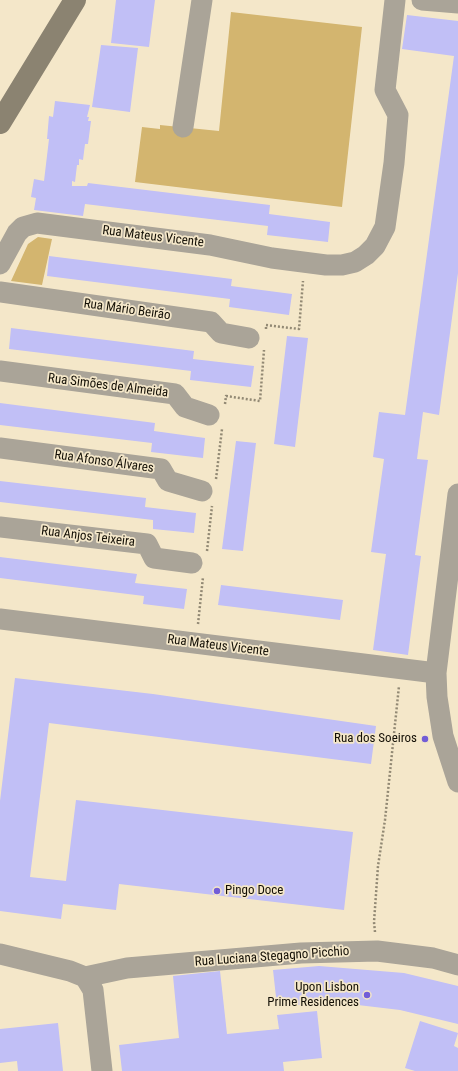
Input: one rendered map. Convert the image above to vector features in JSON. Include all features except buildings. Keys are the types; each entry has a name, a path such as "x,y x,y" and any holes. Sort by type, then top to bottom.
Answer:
{"main road":[{"path":"0,122 75,0"}],"street":[{"path":"183,127 202,0"},
{"name":"Rua Mateus Vicente","path":"0,264 17,233 23,227 37,223 210,244 272,258 326,265 348,264 355,262 366,255 375,246 385,227 398,115 385,90 395,0"},
{"path":"422,0 458,3"},
{"name":"Rua Mário Beirão","path":"0,292 211,322 221,333 260,340"},
{"name":"Rua Simões de Almeida","path":"0,371 175,394 185,407 218,417"},
{"name":"Rua Afonso Álvares","path":"0,448 160,469 168,481 210,492"},
{"path":"458,494 436,673 437,697 443,736 458,780"},
{"name":"Rua Anjos Teixeira","path":"0,527 148,544 154,558 201,564"},
{"name":"Rua Mateus Vicente","path":"0,619 436,673"},
{"name":"Rua Luciana Stegagno Picchio","path":"85,977 127,968 301,953 377,951 433,958 458,965"},
{"path":"0,954 70,971 85,977 93,990 102,1071"}],"path":[{"path":"200,608 201,564 218,417 226,396 260,401 260,340 266,325 298,329 302,287"},
{"path":"374,922 399,686"}],"shaded area":[{"path":"231,12 362,27 342,207 135,182 142,127 160,129 160,125 219,131"},
{"path":"38,237 52,239 42,285 11,281 28,244"}],"place":[{"name":"Rua dos Soeiros","path":"425,739"},
{"name":"Pingo Doce","path":"217,891"},
{"name":"Upon Lisbon Prime Residences","path":"367,995"}]}
